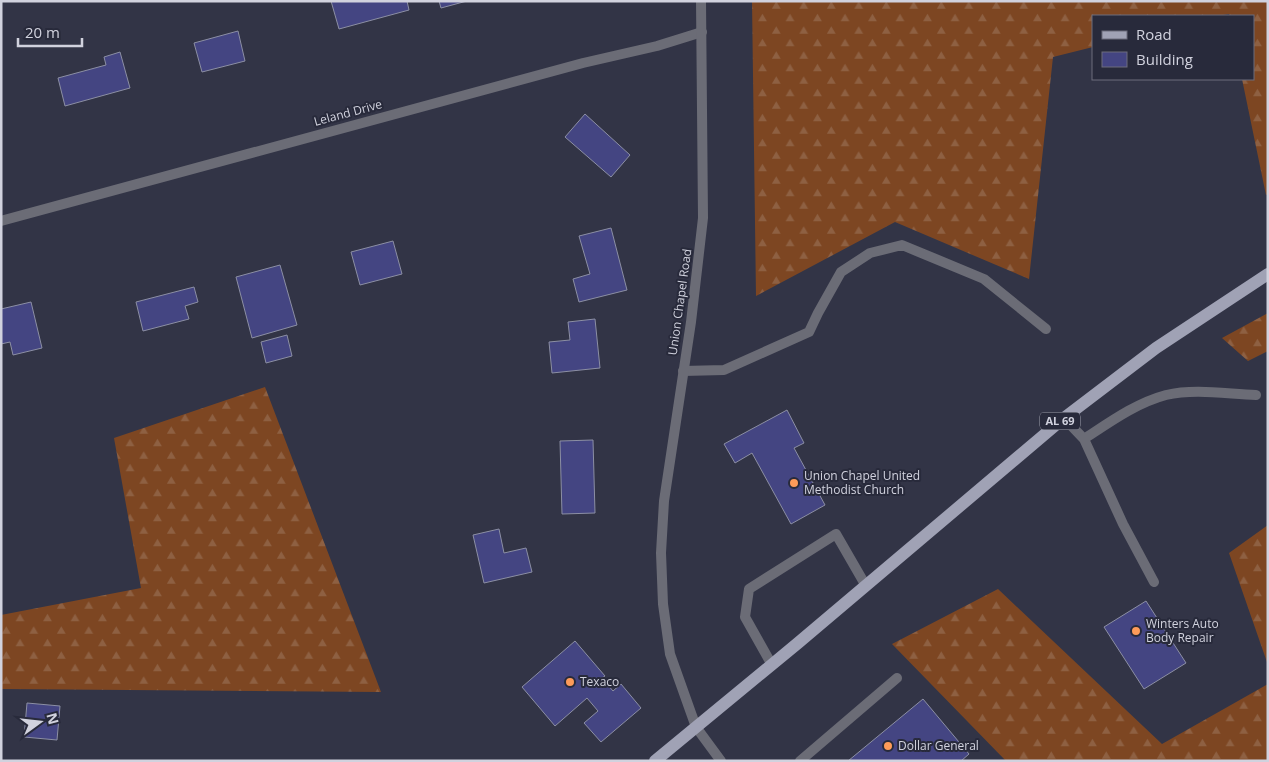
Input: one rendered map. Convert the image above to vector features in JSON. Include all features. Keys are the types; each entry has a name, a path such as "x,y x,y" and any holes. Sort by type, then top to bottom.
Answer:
{"main road":[{"name":"AL 69","path":"655,761 772,665 1064,418 1156,348 1268,274"}],"street":[{"name":"Union Chapel Road","path":"696,728 670,654 662,604 661,553 664,501 704,218 701,1"},
{"name":"Leland Drive","path":"1,221 583,62 656,46 702,32"},
{"path":"683,370 724,370 809,332 841,272 870,253 902,245 984,279 1046,329"},
{"path":"1084,439 1132,408 1149,400 1168,395 1201,392 1256,395"},
{"path":"1064,418 1084,439 1123,524 1154,582"},
{"path":"772,665 745,617 749,589 836,534 866,586"},
{"path":"800,761 897,678"},
{"path":"696,728 722,761"}],"green space":[{"path":"752,1 1268,1 1268,194 1266,195 1242,80 1254,80 1254,15 1092,15 1092,47 1053,57 1029,279 895,222 756,296"},
{"path":"1268,313 1268,351 1248,361 1222,338"},
{"path":"265,387 381,692 1,689 1,615 141,588 114,438"},
{"path":"1268,525 1268,665 1229,553"},
{"path":"998,589 1162,744 1268,684 1268,761 1006,761 892,644"}],"building":[{"path":"331,1 407,1 409,10 339,29"},
{"path":"439,1 467,1 441,8"},
{"path":"238,31 245,61 202,72 194,43"},
{"path":"120,52 130,88 65,106 58,78 106,65 104,57"},
{"path":"585,114 630,155 611,177 565,137"},
{"path":"611,228 627,290 579,302 573,279 590,274 579,236"},
{"path":"393,241 402,274 360,285 351,252"},
{"path":"280,265 297,325 252,338 236,277"},
{"path":"194,287 198,302 185,306 189,319 143,331 136,302"},
{"path":"31,302 42,348 13,355 10,342 1,344 1,309"},
{"path":"595,319 600,368 552,373 549,342 570,340 568,322"},
{"path":"287,335 292,356 266,363 261,342"},
{"path":"787,410 804,443 794,448 825,505 791,524 752,453 735,463 724,444"},
{"path":"593,440 595,513 562,514 560,441"},
{"path":"499,529 504,553 526,548 532,572 484,583 473,535"},
{"path":"1146,601 1186,663 1144,689 1104,627"},
{"path":"575,641 605,676 602,678 613,691 621,684 641,708 601,742 584,723 598,711 587,698 555,726 522,687"},
{"path":"923,699 969,754 961,761 848,761"},
{"path":"27,703 60,706 57,740 24,737"}],"place":[{"name":"Union Chapel United Methodist Church","path":"794,483"},
{"name":"Winters Auto Body Repair","path":"1136,631"},
{"name":"Texaco","path":"570,682"},
{"name":"Dollar General","path":"888,746"}]}
